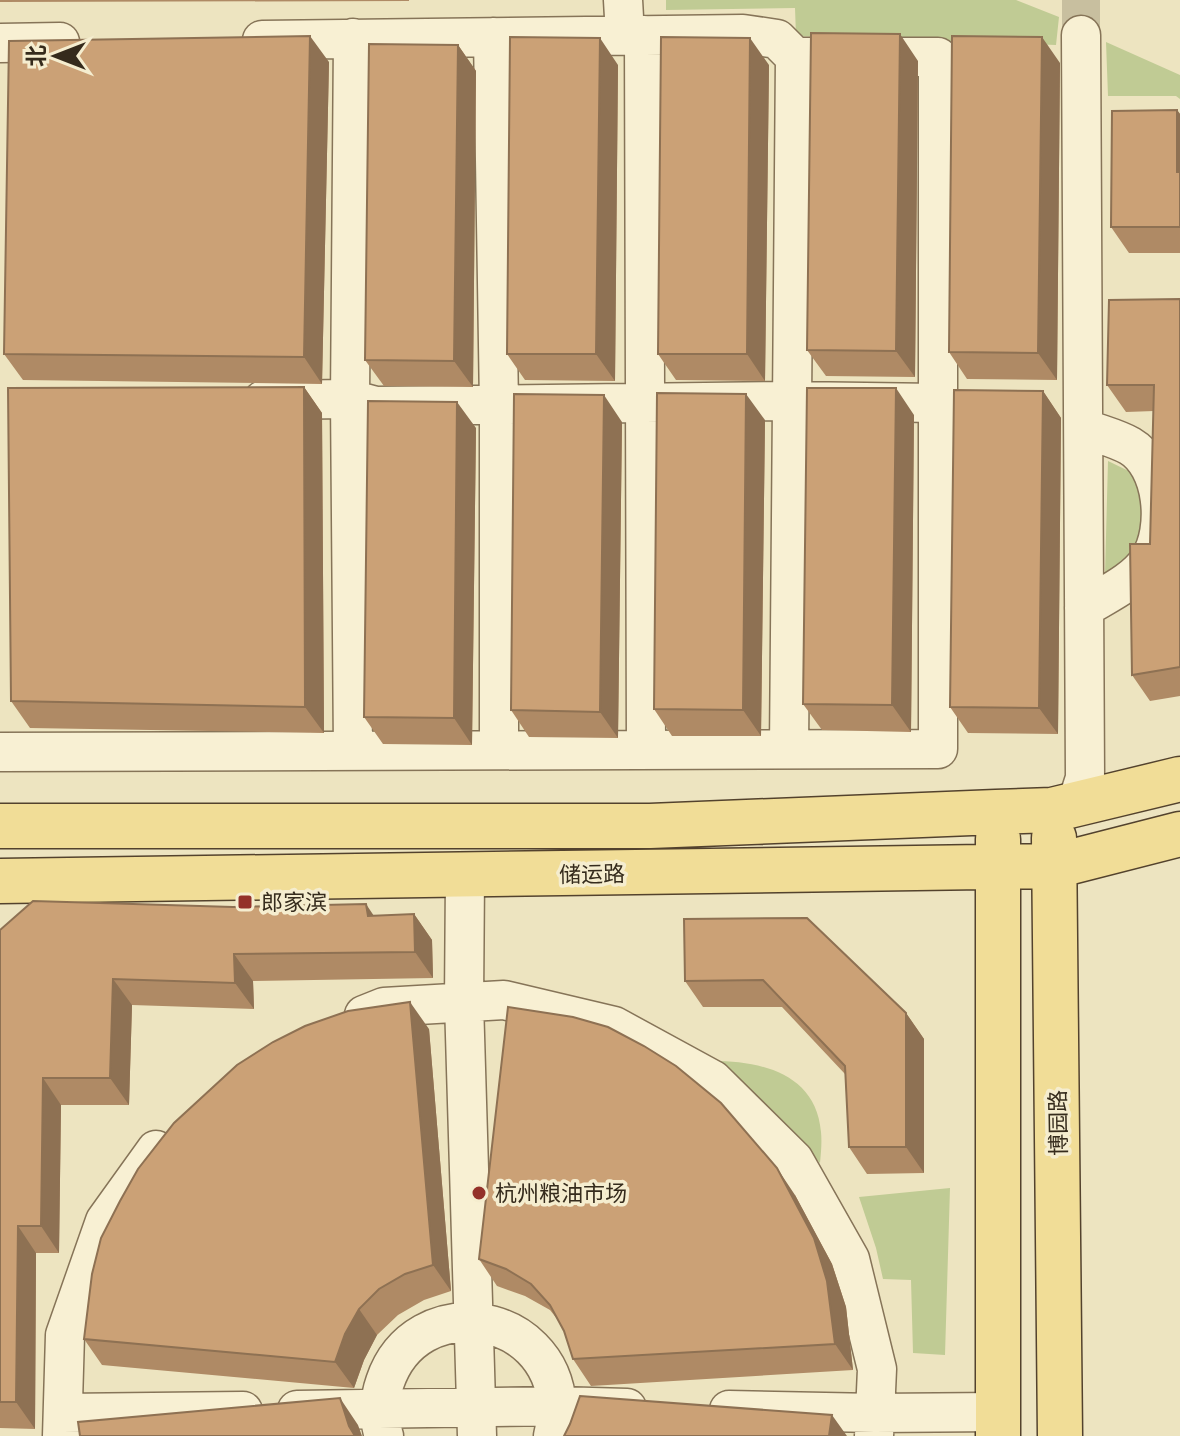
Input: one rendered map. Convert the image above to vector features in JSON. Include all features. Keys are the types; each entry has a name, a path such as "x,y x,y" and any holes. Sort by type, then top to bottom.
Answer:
{"main road":[{"path":"0,826 650,826 1065,807 1180,779"},
{"name":"博园路","path":"1060,1436 1055,866 1065,807"},
{"path":"996,812 1000,868 998,1424"},
{"name":"储运路","path":"0,881 1055,866 1180,834"}],"street":[{"path":"631,23 644,403 646,750"},
{"path":"0,752 938,749 938,57 795,57 777,39 631,23 493,37 230,40"},
{"path":"1065,807 1085,778 1084,428 1096,303 1081,35"},
{"path":"493,37 499,405 499,750"},
{"path":"353,38 350,399 353,751"},
{"path":"0,43 92,41"},
{"path":"789,749 795,57"},
{"path":"222,401 350,399 376,406 792,401 938,403"},
{"path":"1084,428 1132,447 1151,470 1161,499 1159,534 1149,560 1126,582 1084,608"},
{"path":"465,876 464,1002 476,1422"},
{"path":"327,1029 384,1007 504,1000 614,1026 713,1080 794,1160 850,1259 877,1369 875,1425"},
{"path":"175,1123 105,1221 65,1335 62,1425 555,1421 684,1409 875,1425 998,1424"},
{"path":"382,1423 380,1397 389,1369 406,1346 430,1329 458,1321 487,1323 514,1334 536,1352 551,1378 555,1421"}],"green space":[{"path":"666,0 1016,0 1059,17 1056,45 796,36 795,8 666,10"},
{"path":"1106,42 1180,75 1180,99 1176,96 1108,96"},
{"path":"1108,461 1137,475 1145,484 1142,545 1105,574"},
{"path":"713,1061 767,1068 798,1084 817,1112 821,1136 820,1163 751,1095"},
{"path":"950,1188 945,1355 913,1353 911,1280 883,1279 859,1197"}],"building":[{"path":"811,33 900,34 896,351 807,350"},
{"path":"310,36 304,357 4,354 9,41"},
{"path":"952,36 1042,37 1038,353 949,352"},
{"path":"510,37 600,38 596,354 507,354"},
{"path":"661,37 750,38 747,354 658,354"},
{"path":"369,44 458,45 454,361 365,360"},
{"path":"1177,110 1180,227 1111,227 1112,111"},
{"path":"1180,299 1180,667 1132,675 1130,544 1150,544 1154,385 1107,385 1109,300"},
{"path":"304,387 305,707 11,701 8,388"},
{"path":"807,388 896,388 892,705 803,704"},
{"path":"954,390 1043,391 1039,708 950,707"},
{"path":"657,393 746,394 743,710 654,709"},
{"path":"514,394 604,395 600,712 511,710"},
{"path":"368,401 457,402 454,718 364,717"},
{"path":"33,901 233,907 366,904 368,916 414,914 415,952 234,954 235,983 113,979 110,1078 43,1078 41,1226 18,1226 16,1402 0,1402 0,930"},
{"path":"807,918 906,1013 906,1147 849,1147 845,1066 763,980 685,981 684,919"},
{"path":"410,1002 433,1265 405,1274 379,1289 359,1309 345,1334 335,1362 84,1339 92,1274 101,1238 138,1169 174,1123 237,1065 273,1042 305,1026 348,1011"},
{"path":"508,1007 573,1017 608,1027 676,1066 721,1103 777,1168 814,1238 827,1281 835,1344 573,1359 564,1331 550,1305 531,1284 506,1269 479,1259"},
{"path":"580,1396 832,1415 829,1436 564,1436"},
{"path":"340,1398 355,1436 80,1436 78,1422"}],"tunnel":[{"path":"1081,0 1081,35"}],"place":[{"name":"郎家滨","path":"245,902"},
{"name":"杭州粮油市场","path":"479,1193"}]}
